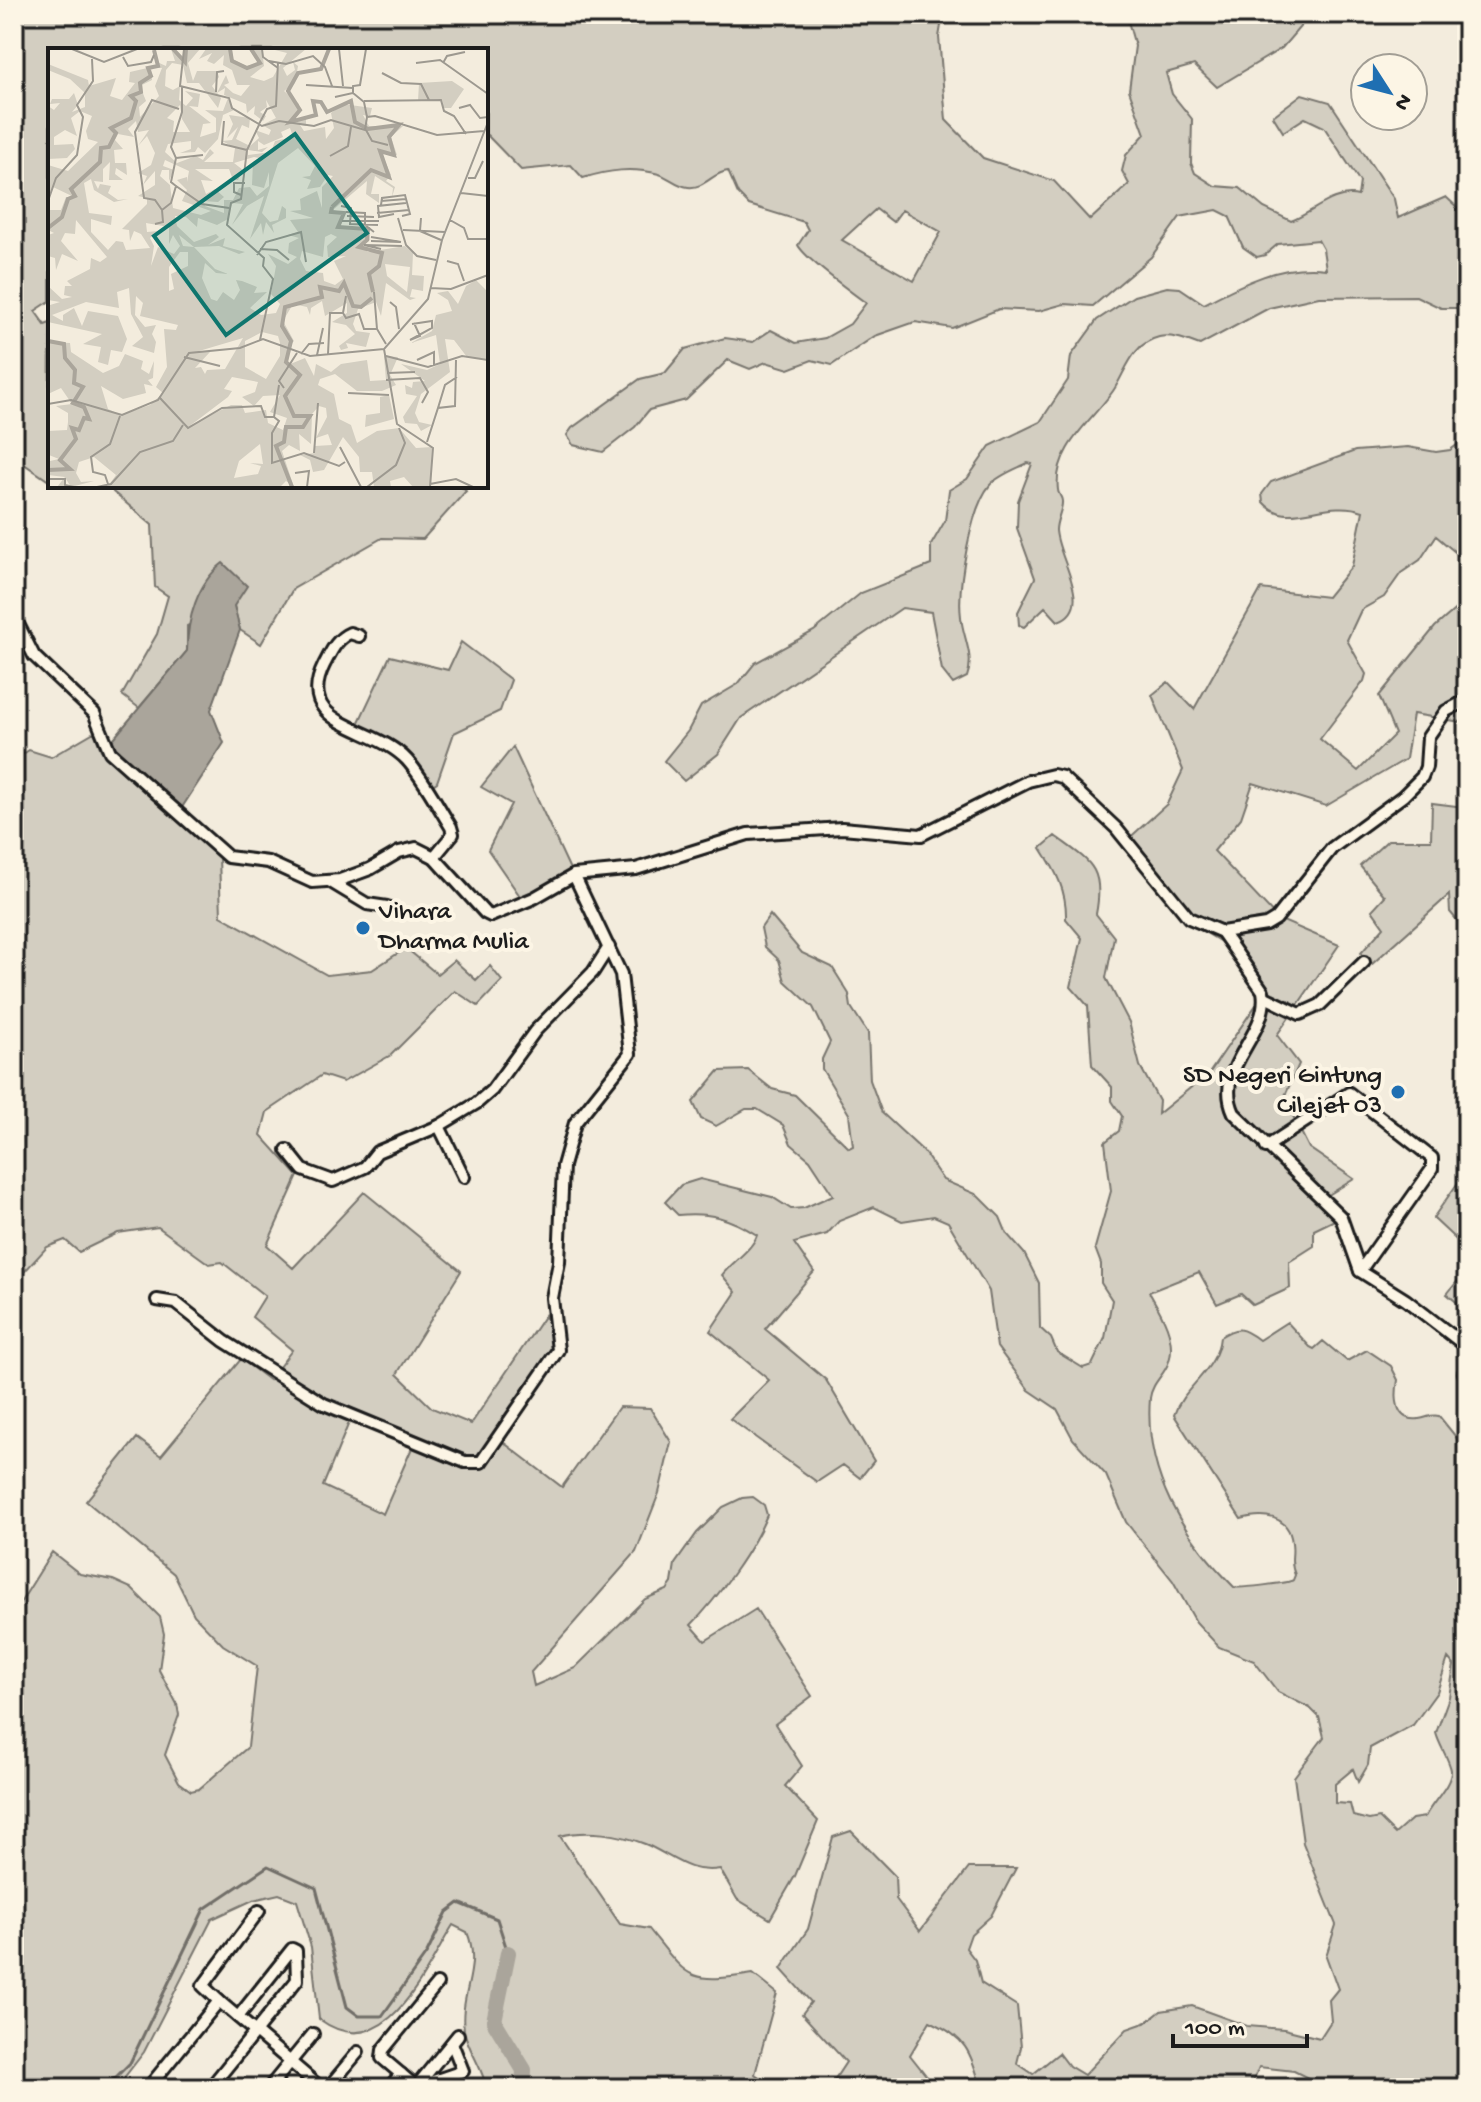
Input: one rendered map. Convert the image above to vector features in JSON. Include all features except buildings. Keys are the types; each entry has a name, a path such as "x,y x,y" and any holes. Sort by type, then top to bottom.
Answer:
{"street":[{"path":"14,616 34,656 94,713 110,752 222,853 268,862 305,880 329,881 370,869 408,849 416,848 434,857 491,916 534,898 574,875 636,869 748,834 842,828 921,835 1028,781 1053,775 1073,785 1116,828 1189,918 1222,932 1260,983 1265,997 1259,1019 1236,1060 1228,1090 1234,1113 1341,1217 1360,1271 1406,1300 1467,1347"},
{"path":"359,636 350,633 340,637 317,681 316,699 326,714 379,739 407,760 453,834 434,857"},
{"path":"1222,932 1266,925 1276,919 1332,848 1403,796 1422,777 1426,767 1428,737 1446,711 1467,700"},
{"path":"157,1300 176,1303 224,1341 324,1404 465,1462 481,1462 558,1350 552,1298 559,1262 563,1166 575,1123 630,1054 622,1013 621,974 574,875"},
{"path":"329,881 367,904 387,907"},
{"path":"287,1150 303,1170 333,1181 365,1167 377,1152 439,1126 492,1090 535,1031 593,972 609,947"},
{"path":"1265,997 1300,1014 1320,1005 1364,962"},
{"path":"1266,1147 1349,1093 1432,1158 1432,1169 1360,1271"},
{"path":"439,1126 464,1177"},
{"path":"259,1911 205,1982 205,1990 321,2088"},
{"path":"210,2088 297,1980 296,1951 292,1949 238,2017"},
{"path":"416,2088 382,2058 383,2050 437,1984"},
{"path":"148,2088 219,2001"},
{"path":"269,2088 313,2034"},
{"path":"455,2039 463,2071 416,2088 455,2039"},
{"path":"328,2088 358,2052"},
{"path":"389,2088 401,2074"}],"shaded area":[{"path":"14,14 943,14 939,37 946,120 983,158 1054,181 1090,220 1129,184 1122,171 1126,155 1145,134 1129,90 1135,46 1126,14 1311,14 1282,48 1217,87 1194,65 1166,73 1172,94 1192,119 1191,163 1195,173 1215,186 1240,188 1264,208 1291,221 1332,199 1358,196 1360,182 1324,127 1305,118 1283,132 1273,116 1302,94 1330,102 1394,199 1398,218 1446,197 1460,210 1467,208 1467,314 1457,308 1441,308 1416,296 1319,297 1269,308 1200,345 1164,336 1150,341 1136,352 1113,391 1068,448 1058,475 1062,504 1056,530 1074,594 1074,605 1069,615 1058,621 1045,607 1024,627 1019,625 1018,612 1035,578 1017,528 1018,501 1032,464 1028,463 990,485 971,529 960,604 969,654 967,677 953,684 942,670 931,612 902,608 741,718 718,754 684,781 664,761 688,731 701,706 738,684 755,663 814,631 861,593 931,565 931,545 945,521 949,490 967,479 990,446 1040,422 1068,380 1071,356 1097,320 1134,296 1167,287 1180,288 1204,304 1278,272 1326,269 1323,249 1318,240 1278,244 1265,255 1257,257 1243,247 1229,216 1217,210 1180,217 1151,257 1093,306 1064,304 1039,311 999,309 952,328 915,322 875,336 832,365 812,360 789,369 766,362 750,369 728,360 686,400 649,410 635,427 603,452 573,445 567,435 572,428 640,379 665,373 685,349 725,338 753,342 771,330 796,343 825,338 850,324 866,303 798,245 808,230 804,222 749,205 738,194 728,171 688,187 659,174 630,170 583,178 571,165 521,170 488,136 488,48 48,48 48,302 35,311 45,325 48,324 48,480 24,464 14,469","holes":["876,209 893,222 902,210 941,232 914,281 842,240"]},
{"path":"1467,438 1467,562 1436,536 1420,560 1401,573 1384,597 1361,610 1347,640 1366,674 1364,681 1320,739 1358,771 1395,734 1379,696 1435,627 1467,599 1467,723 1413,714 1406,759 1326,806 1253,783 1241,818 1214,851 1278,919 1339,945 1277,1035 1299,1064 1284,1098 1309,1148 1354,1179 1322,1199 1343,1216 1314,1230 1314,1246 1289,1262 1290,1288 1253,1305 1241,1294 1217,1304 1199,1272 1149,1292 1166,1325 1171,1343 1167,1366 1151,1392 1150,1426 1153,1452 1170,1502 1198,1546 1234,1587 1290,1581 1295,1575 1292,1543 1286,1526 1266,1516 1241,1519 1174,1415 1185,1395 1213,1360 1220,1337 1240,1330 1259,1340 1287,1322 1310,1347 1314,1349 1323,1341 1347,1361 1367,1350 1391,1366 1398,1380 1398,1407 1405,1416 1419,1419 1439,1416 1456,1437 1467,1462 1467,2088 1328,2088 1294,2071 1259,2067 1250,2088 981,2088 970,2055 959,2039 930,2021 910,2055 936,2088 829,2088 846,2062 802,2014 811,2002 781,1969 808,1929 833,1837 851,1831 895,1876 896,1899 920,1931 969,1868 1016,1868 991,1916 971,1934 966,1948 975,1960 981,1983 1017,2006 1021,2047 1017,2063 1033,2074 1059,2053 1069,2066 1084,2075 1127,2029 1147,2022 1161,2011 1192,2006 1247,2026 1284,2029 1320,2038 1331,2021 1329,2000 1338,1989 1326,1956 1336,1925 1303,1843 1294,1777 1324,1737 1319,1717 1310,1708 1278,1692 1254,1661 1219,1647 1196,1622 1173,1581 1126,1522 1106,1475 1073,1439 1057,1409 1029,1390 997,1347 989,1291 948,1222 934,1216 902,1221 874,1207 839,1221 827,1234 794,1243 814,1272 765,1329 826,1380 874,1461 860,1478 843,1465 817,1482 730,1419 769,1380 710,1331 736,1292 722,1275 757,1235 719,1218 700,1214 678,1215 665,1202 681,1185 700,1179 772,1197 791,1209 804,1208 833,1195 810,1160 791,1144 783,1125 757,1109 746,1109 716,1126 701,1119 693,1102 719,1071 748,1070 772,1089 795,1095 849,1148 853,1146 849,1114 822,1069 822,1059 830,1042 813,1007 785,981 779,960 765,947 761,928 770,915 802,953 832,967 849,994 851,1007 868,1033 870,1080 882,1113 923,1151 943,1180 978,1195 1000,1217 1007,1234 1024,1253 1039,1283 1040,1328 1051,1338 1057,1352 1083,1368 1092,1365 1105,1338 1112,1300 1101,1283 1101,1264 1095,1248 1111,1191 1105,1142 1119,1131 1122,1116 1112,1101 1112,1087 1092,1065 1088,1006 1071,987 1082,938 1066,919 1060,882 1041,848 1055,836 1086,860 1096,876 1096,914 1114,937 1106,978 1129,1022 1140,1066 1159,1101 1158,1114 1210,1072 1260,999 1257,988 1221,942 1183,919 1148,862 1125,842 1167,804 1183,770 1152,695 1168,682 1194,709 1261,589 1327,597 1352,566 1363,511 1334,508 1284,514 1263,502 1262,494 1271,482 1355,451 1408,447 1436,452 1450,450","holes":["1448,1658 1454,1665 1449,1697 1436,1733 1450,1766 1450,1776 1425,1817 1412,1819 1395,1834 1379,1818 1369,1820 1353,1816 1350,1804 1335,1803 1335,1784 1353,1769 1358,1782 1368,1765 1370,1748 1413,1725 1437,1692"]},
{"path":"113,488 462,488 466,491 423,539 382,538 293,589 261,644 240,630 234,606 187,626 187,651 139,708 122,695 157,634 168,596 155,587 152,525 113,492"},
{"path":"223,563 247,586 234,606 240,630 211,710 224,743 181,809 109,744 187,651 195,603 206,581"},
{"path":"461,642 511,680 500,711 454,733 437,782 422,792 403,753 357,726 390,656 448,670"},
{"path":"94,732 101,750 114,762 125,759 132,765 125,772 219,857 221,916 327,975 372,970 406,948 437,974 454,960 476,980 490,966 502,981 478,1006 455,991 391,1055 343,1082 322,1075 267,1112 261,1135 298,1176 267,1245 293,1268 364,1192 461,1271 397,1374 432,1408 471,1424 545,1315 557,1347 499,1439 562,1487 619,1407 650,1408 671,1442 659,1493 636,1552 531,1672 534,1686 575,1668 645,1599 667,1590 672,1583 675,1564 697,1533 723,1507 742,1498 753,1497 764,1505 767,1515 744,1558 691,1625 705,1641 756,1609 812,1696 775,1724 802,1766 785,1786 818,1821 795,1876 770,1919 737,1899 720,1869 690,1867 645,1844 614,1835 581,1833 560,1836 620,1924 649,1929 673,1959 691,1974 715,1978 753,1974 777,1993 755,2074 775,2088 486,2088 464,2030 464,2004 472,1957 467,1932 453,1925 416,1988 383,2023 364,2031 343,2031 319,2019 311,1947 297,1901 279,1894 253,1900 212,1919 144,2052 116,2088 14,2088 14,1613 52,1552 80,1574 113,1580 131,1588 160,1617 164,1634 159,1670 177,1704 179,1715 165,1755 179,1782 191,1791 199,1789 248,1747 257,1666 223,1645 194,1615 174,1574 86,1501 137,1438 161,1456 241,1359 269,1380 292,1350 252,1317 265,1296 222,1262 209,1264 158,1227 118,1233 79,1252 65,1240 47,1247 14,1283 14,760 29,750 51,757","holes":["350,1420 415,1441 383,1514 323,1486"]},
{"path":"513,747 574,878 522,899 488,850 511,804 481,787"},
{"path":"1467,798 1467,932 1450,912 1449,895 1372,964 1361,953 1384,927 1372,910 1385,896 1360,866 1388,840 1431,840 1432,803 1464,807"},
{"path":"1467,1170 1467,1250 1433,1218"},
{"path":"1467,1269 1467,1311 1447,1294"}],"waterway":[{"path":"105,2088 130,2063 204,1909 268,1866 316,1888 347,2007 359,2016 382,2016 427,1953 447,1912 459,1903 497,1919 508,1953"},
{"path":"508,1953 494,2021 524,2070 523,2088"}],"place":[{"name":"Vihara Dharma Mulia","path":"363,928"},
{"name":"SD Negeri Gintung Cilejet 03","path":"1398,1092"}]}
